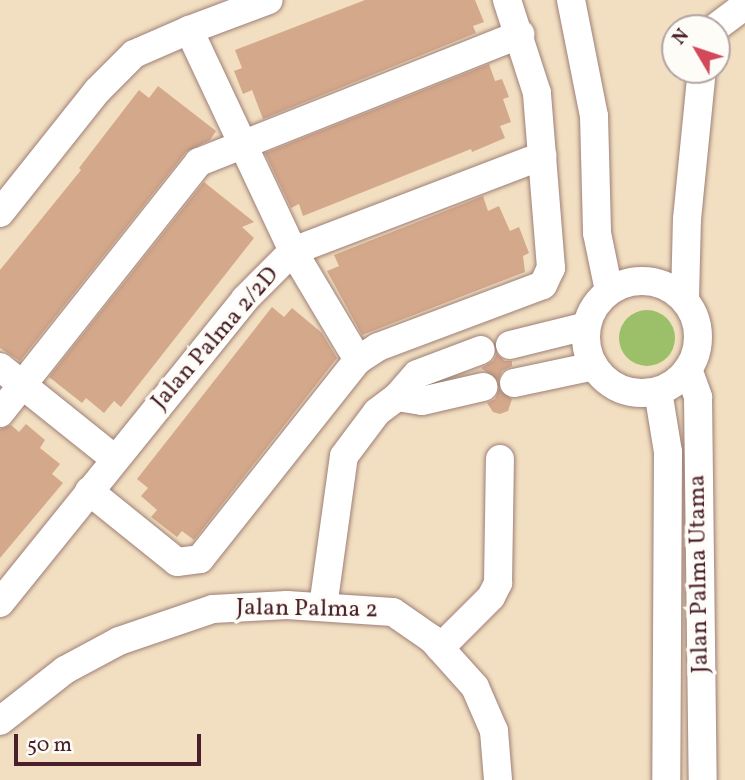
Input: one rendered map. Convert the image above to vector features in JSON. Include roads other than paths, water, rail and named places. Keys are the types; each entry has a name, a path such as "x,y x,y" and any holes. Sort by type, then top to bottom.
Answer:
{"street":[{"path":"0,213 98,90 134,54 269,0"},
{"path":"89,491 177,562 200,559 358,360 378,347 543,285 551,268 537,93 507,0"},
{"path":"571,0 594,117 597,233 609,291"},
{"path":"731,16 745,5"},
{"path":"189,30 293,251 358,360"},
{"path":"0,413 199,162 240,143 520,34"},
{"path":"685,299 687,219 701,84"},
{"name":"Jalan Palma 2/2D","path":"0,603 245,299 293,251 541,156"},
{"path":"648,281 672,288 685,299 695,316 699,334 696,353 688,369 675,383 658,391 640,393 622,389 606,380 594,366 589,353 587,326 592,313 609,291 624,284 648,281"},
{"path":"510,345 587,326"},
{"path":"323,607 344,456 377,412 397,397 417,374 481,350"},
{"path":"514,383 594,366"},
{"path":"0,367 115,459"},
{"name":"Jalan Palma Utama","path":"688,369 698,397 703,780"},
{"path":"397,397 422,401 483,387"},
{"path":"658,391 668,453 666,780"},
{"path":"440,648 491,597 498,583 500,459"},
{"name":"Jalan Palma 2","path":"0,721 65,670 119,641 213,609 287,605 393,612 432,639 475,687 494,731 498,780"}]}
